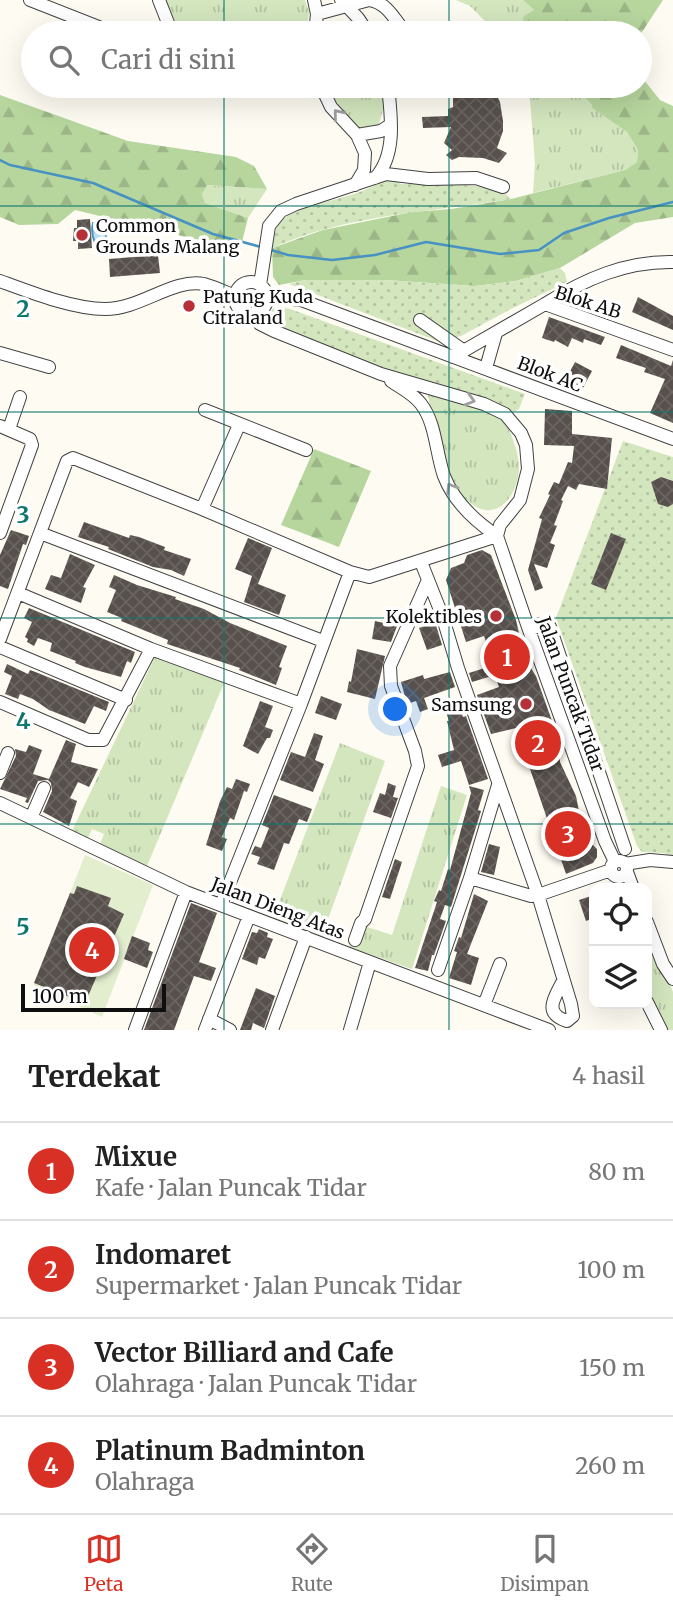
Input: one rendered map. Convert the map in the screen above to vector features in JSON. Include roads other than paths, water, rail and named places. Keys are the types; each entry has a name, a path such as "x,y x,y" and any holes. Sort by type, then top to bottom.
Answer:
{"street":[{"path":"30,0 83,21"},
{"path":"159,0 167,21"},
{"path":"314,0 316,21"},
{"path":"317,14 343,3 369,0 383,5 396,21"},
{"path":"343,3 360,21"},
{"path":"327,98 331,107 357,135 365,153 364,170 355,185"},
{"path":"374,178 384,169 388,157 389,98"},
{"path":"357,135 381,131 390,125"},
{"path":"252,315 264,309 263,254 268,226 281,211 374,178 393,174 428,179 476,178 503,187"},
{"path":"545,304 573,286 621,268 649,262 673,262"},
{"path":"0,281 66,302 104,309 131,305 178,285 190,283 203,284 235,296"},
{"path":"264,290 247,283 239,288 235,296 239,309 252,315 260,324 381,374 496,409 513,421 521,433 528,458 524,489 520,499 500,525 497,536"},
{"name":"Blok AC","path":"264,290 301,300 413,344 459,354 486,369 673,439"},
{"name":"Blok AB","path":"459,354 545,304 673,350"},
{"path":"420,320 459,354"},
{"path":"486,369 496,333"},
{"path":"0,353 49,367"},
{"path":"381,374 421,403 451,490 478,523 497,536"},
{"path":"421,403 428,387"},
{"path":"0,533 32,445 30,439 4,427 20,397"},
{"path":"205,410 306,450"},
{"path":"202,509 239,425"},
{"path":"0,639 67,461 73,458 369,578 497,536"},
{"path":"40,533 323,641"},
{"name":"Jalan Puncak Tidar","path":"497,536 618,872"},
{"path":"421,562 442,615 498,785 543,893 564,981"},
{"path":"221,905 350,572"},
{"path":"355,940 365,919 418,766 415,751 390,686 389,675 390,666 428,580"},
{"path":"18,593 151,649 301,704"},
{"path":"529,630 545,624 550,627 625,849"},
{"path":"0,647 126,700"},
{"path":"0,702 94,742 103,740 151,649"},
{"path":"0,773 8,753"},
{"path":"438,970 498,785"},
{"path":"31,818 44,788"},
{"name":"Jalan Dieng Atas","path":"0,803 187,892 549,1030"},
{"path":"470,877 531,896 618,872 650,860 673,862"},
{"path":"135,1030 187,892"},
{"path":"230,1030 207,1025 249,916"},
{"path":"652,935 663,964 673,979"},
{"path":"272,1030 306,937"},
{"path":"350,1030 370,962"},
{"path":"484,1005 500,964"},
{"path":"650,1009 661,1030"}],"water":[{"path":"93,223 99,224 109,242 132,241 130,250 123,255 119,250 108,253 100,248 93,237"}],"waterway":[{"path":"0,160 10,165 93,183 213,234 261,247"},
{"path":"271,250 288,255 332,260 375,255 426,242 500,254 539,250 564,233 609,218 673,202"}],"place":[{"name":"Common Grounds Malang","path":"82,235"},
{"name":"Patung Kuda Citraland","path":"189,306"},
{"name":"Kolektibles","path":"496,616"},
{"name":"Mixue","path":"507,657"},
{"name":"Samsung","path":"526,704"},
{"name":"Indomaret","path":"538,743"},
{"name":"Vector Billiard and Cafe","path":"568,834"},
{"name":"Platinum Badminton","path":"92,950"}]}
